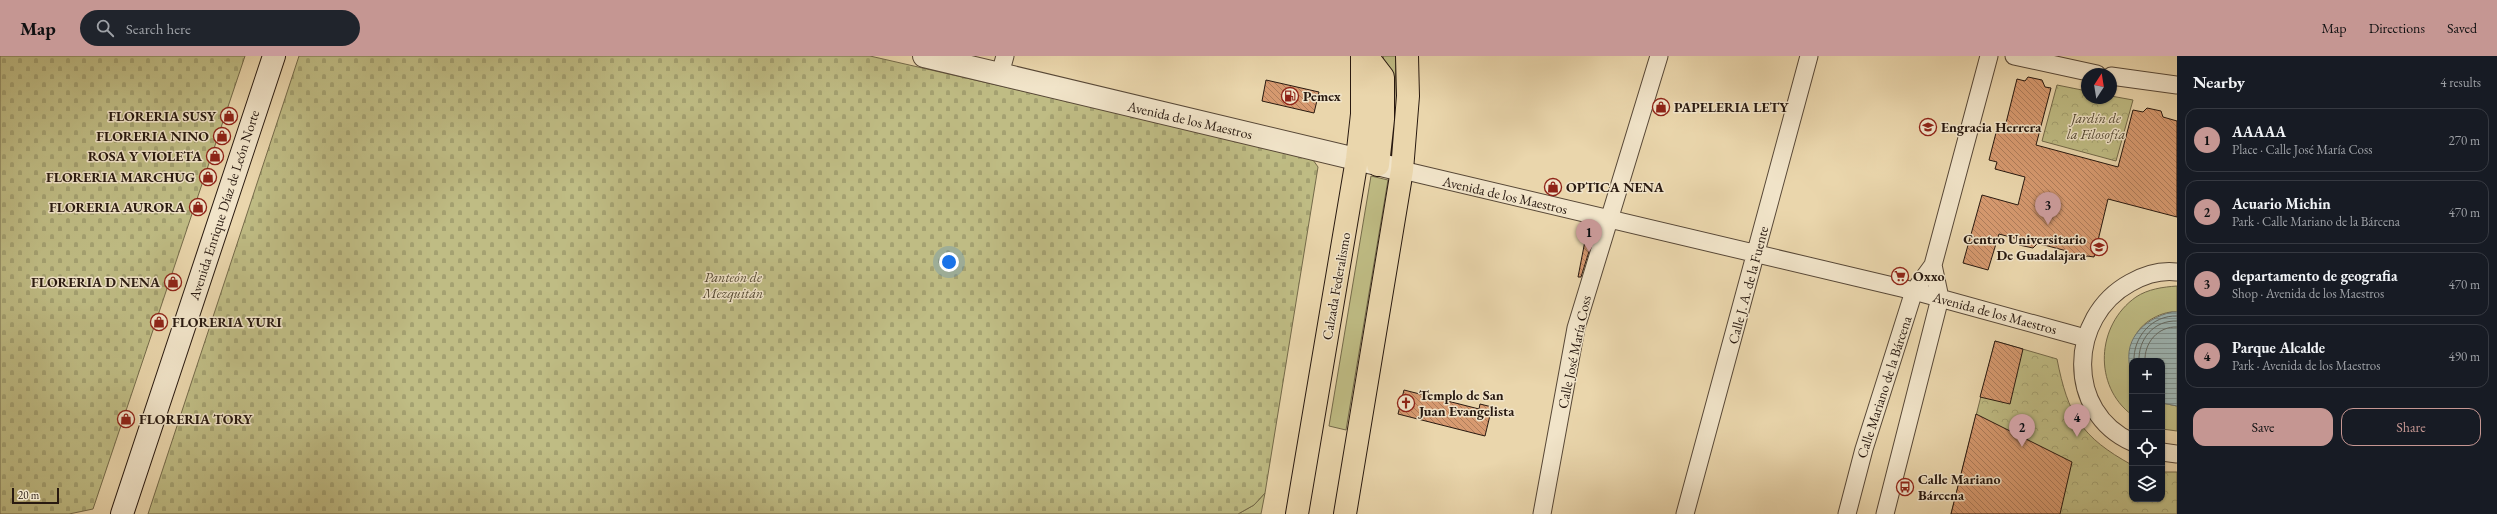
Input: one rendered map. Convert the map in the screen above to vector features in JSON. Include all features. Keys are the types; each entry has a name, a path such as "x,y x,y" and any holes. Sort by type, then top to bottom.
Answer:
{"main road":[{"name":"Calzada Federalismo","path":"1298,514 1357,160 1362,114 1362,56"},
{"path":"1367,56 1382,77 1383,119 1378,165"},
{"path":"1345,514 1402,170 1408,96 1407,56"}],"street":[{"name":"Avenida Enrique Díaz de León Norte","path":"122,514 274,56"},
{"name":"Avenida de los Maestros","path":"924,56 1003,65 1357,160 1914,291 2085,338"},
{"name":"Calle José María Coss","path":"1542,514 1576,328 1608,219 1659,56"},
{"name":"Calle J. A. de la Fuente","path":"1685,514 1809,56"},
{"name":"Calle Mariano de la Bárcena","path":"1847,514 1864,449 1914,291 1933,265 1989,56"},
{"path":"2014,56 2081,71"},
{"path":"2117,77 2177,85"},
{"name":"Calle Mariano de la Bárcena","path":"1885,514 1940,298 1933,265"},
{"path":"2129,441 2123,438 2102,419 2088,394 2082,366 2085,338 2097,312 2116,291 2141,277 2169,271 2177,272"},
{"path":"2165,452 2177,454"}],"green space":[{"path":"0,56 245,56 93,509 69,514 0,514"},
{"name":"Panteón de Mezquitán","path":"299,56 870,56 1311,157 1318,167 1265,493 1254,505 1238,514 148,514"},
{"path":"1383,56 1396,56 1394,137 1385,135 1387,79"},
{"name":"Jardín de la Filosofía","path":"2057,85 2081,90 2081,104 2117,104 2117,97 2133,100 2116,161 2042,141"},
{"path":"1371,176 1388,180 1346,430 1329,426"},
{"path":"2177,286 2177,312 2170,312 2156,316 2143,325 2135,337 2132,344 2131,358 2129,358 2129,412 2119,403 2111,388 2106,372 2104,356 2107,339 2113,323 2123,309 2141,294 2161,288"},
{"path":"1995,341 2057,359 2066,395 2072,410 2080,422 2089,434 2100,444 2129,463 2129,502 2165,502 2165,472 2177,472 2177,514 1951,514"},
{"path":"2165,404 2177,406 2177,431 2165,429"},
{"path":"1265,493 1261,514 1238,514 1254,505"}],"water":[{"path":"2177,312 2177,406 2165,404 2165,358 2129,358 2129,351 2137,333 2143,326 2161,315"}],"building":[{"path":"2028,77 2042,80 2045,87 2051,88 2036,145 2118,167 2133,110 2143,112 2147,108 2161,111 2163,117 2177,121 2177,217 2108,199 2094,257 2087,256 2082,260 2068,256 2067,251 2044,245 2037,244 2033,248 2019,245 2018,239 1999,234 1988,270 1963,263 1982,195 2018,205 2025,177 1995,169 1997,162 1989,160 1997,129 2004,131 2017,79 2025,81"},
{"name":"Pemex","path":"1266,80 1319,92 1314,113 1262,101"},
{"path":"1585,241 1592,242 1581,277 1578,277"},
{"path":"1995,341 2023,349 2010,404 1980,397"},
{"path":"1404,390 1479,409 1480,404 1492,407 1485,436 1398,414"},
{"path":"1976,414 2072,462 2060,514 1951,514"}],"place":[{"name":"Pemex","path":"1290,96"},
{"name":"PAPELERIA LETY","path":"1661,107"},
{"name":"FLORERIA SUSY","path":"229,116"},
{"name":"Engracia Herrera","path":"1928,127"},
{"name":"FLORERIA NINO","path":"222,136"},
{"name":"ROSA Y VIOLETA","path":"215,156"},
{"name":"FLORERIA MARCHUG","path":"208,177"},
{"name":"OPTICA NENA","path":"1553,187"},
{"name":"FLORERIA AURORA","path":"198,207"},
{"name":"departamento de geografia","path":"2048,225"},
{"name":"Centro Universitario De Guadalajara","path":"2099,247"},
{"name":"AAAAA","path":"1589,252"},
{"name":"Oxxo","path":"1900,276"},
{"name":"FLORERIA D NENA","path":"173,282"},
{"name":"FLORERIA YURI","path":"159,322"},
{"name":"Templo de San Juan Evangelista","path":"1406,403"},
{"name":"FLORERIA TORY","path":"126,419"},
{"name":"Parque Alcalde","path":"2077,437"},
{"name":"Acuario Michin","path":"2022,447"},
{"name":"Calle Mariano Bárcena","path":"1905,487"}]}
